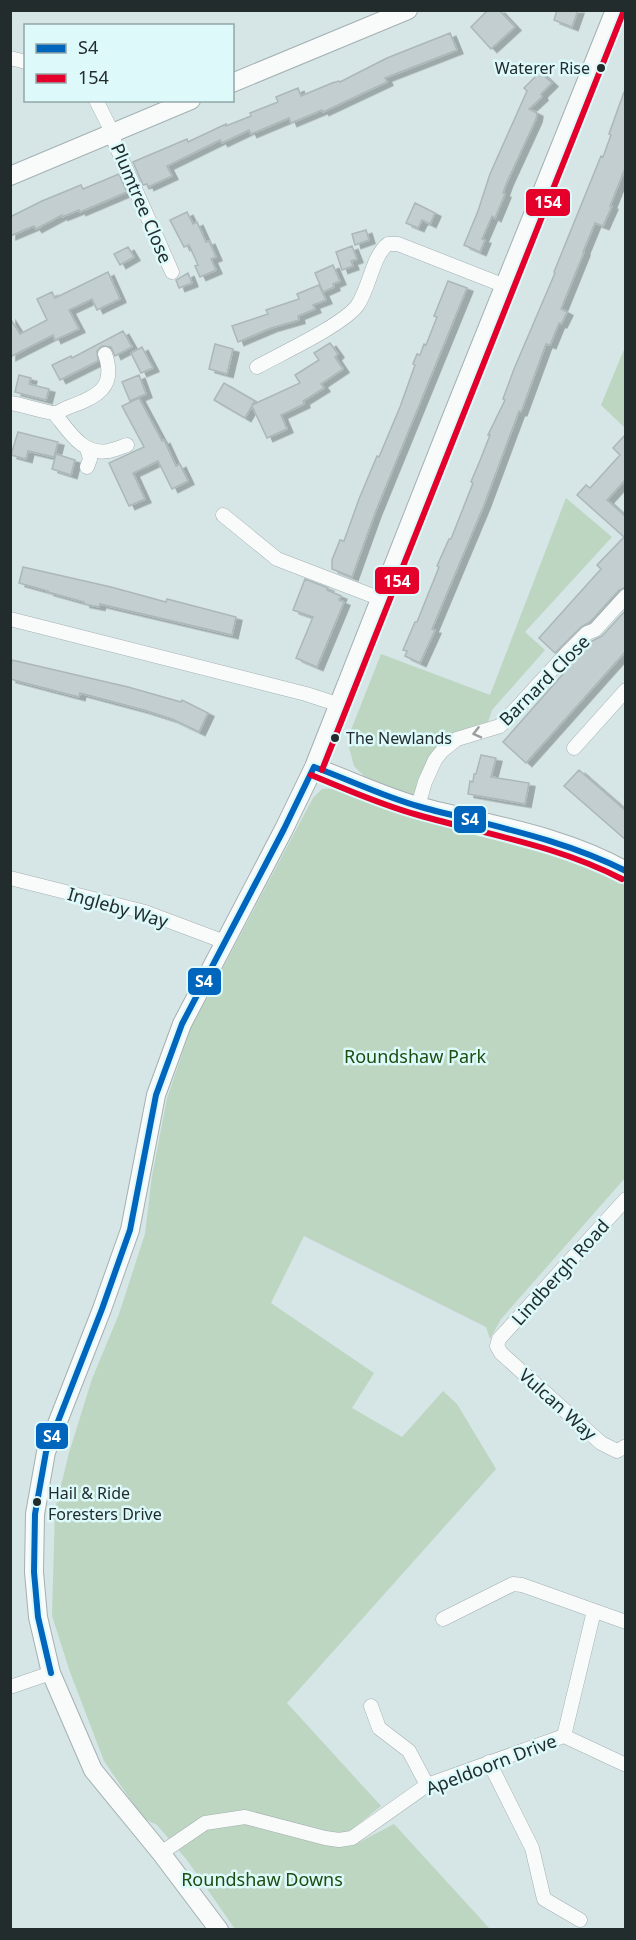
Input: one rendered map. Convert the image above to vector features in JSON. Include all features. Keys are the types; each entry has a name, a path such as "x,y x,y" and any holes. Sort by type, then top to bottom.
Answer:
{"main road":[{"path":"234,82 408,10"},
{"path":"219,1929 162,1853 93,1770 51,1673 38,1617 34,1572 35,1514 46,1452 130,1230 156,1095 182,1024 314,767 615,10"},
{"path":"10,176 186,102"},
{"path":"314,767 374,792 420,807 546,837 579,849 626,871"}],"street":[{"name":"Plumtree Close","path":"97,102 172,273"},
{"path":"257,367 352,311 361,300 381,250 388,243 398,244 505,286"},
{"path":"10,403 55,414 86,401 97,395 104,387 110,373 105,354"},
{"path":"55,414 73,437 87,448 108,451 127,445"},
{"path":"87,448 90,459 87,467"},
{"path":"223,514 277,559 381,599"},
{"name":"Barnard Close","path":"420,807 425,782 435,760 442,751 457,739 500,726 567,653 587,633 595,630 626,597"},
{"path":"10,620 330,700 340,705"},
{"path":"574,748 626,690"},
{"name":"Ingleby Way","path":"10,878 145,912 225,942"},
{"name":"Lindbergh Road","path":"497,1346 499,1339 626,1199"},
{"name":"Vulcan Way","path":"497,1346 501,1353 601,1443 617,1450 626,1446"},
{"path":"443,1619 513,1584 522,1585 626,1622"},
{"path":"564,1736 594,1611"},
{"path":"10,1687 51,1673"},
{"path":"371,1706 379,1728 409,1751 427,1785"},
{"name":"Apeldoorn Drive","path":"162,1853 205,1823 245,1817 325,1838 339,1840 352,1838 427,1785 564,1736 626,1765"},
{"path":"489,1762 532,1848 544,1899 580,1920"}],"green space":[{"path":"625,347 625,428 601,405"},
{"path":"566,498 612,537 525,632 545,650 492,710 488,722 458,732 439,747 432,756 413,796 365,777 354,766 349,747 351,730 381,654 490,695"},
{"name":"Roundshaw Park","path":"339,788 400,811 522,842 592,868 625,885 625,1178 501,1319 490,1339 486,1327 304,1236 271,1303 374,1373 352,1408 402,1437 443,1391 457,1404 496,1469 287,1703 381,1806 349,1832 327,1832 337,1844 354,1845 394,1824 490,1929 235,1929 187,1860 157,1825 143,1818 104,1761 70,1672 52,1616 55,1510 69,1453 92,1379 119,1314 145,1234 152,1176 167,1098 191,1028 313,798 322,789"}],"building":[{"path":"488,10 499,10 515,27 491,49 471,27"},
{"path":"557,10 578,10 572,27 554,20"},
{"path":"450,33 457,50 385,78 387,82 323,112 322,110 291,123 289,118 251,134 249,130 222,143 220,140 167,166 172,176 148,187 147,184 143,185 133,162 187,139 188,142 226,124 226,126 251,116 250,113 278,102 276,97 298,88 301,96 340,82 387,58"},
{"path":"540,72 552,83 529,109 537,113 536,119 507,182 503,193 505,194 495,218 492,216 482,239 485,240 480,252 464,245 490,174 527,91 524,88"},
{"path":"624,92 626,92 626,166 610,206 612,206 603,226 595,223 561,309 567,312 561,324 559,323 550,345 546,344 484,505 432,629 435,630 420,663 405,656 407,651 403,650 417,622 439,567 437,566 451,539 490,435 488,435 505,400 503,399 514,369 601,156 603,157"},
{"path":"119,174 127,192 80,212 79,210 62,217 62,215 36,229 34,226 10,236 10,217 81,185 83,189"},
{"path":"415,203 435,213 430,224 422,220 418,228 406,223"},
{"path":"187,212 193,224 197,222 216,257 211,259 216,270 200,277 195,266 198,265 189,245 184,247 170,220"},
{"path":"366,230 369,240 355,245 352,234"},
{"path":"352,246 357,259 351,261 353,266 342,270 336,252"},
{"path":"128,247 134,257 120,265 114,254"},
{"path":"333,265 340,281 323,292 315,273"},
{"path":"108,272 120,299 97,310 92,299 69,310 79,329 55,340 53,335 10,357 10,318 20,334 47,320 37,299 52,292 55,298"},
{"path":"188,273 192,283 179,288 176,280"},
{"path":"448,281 467,288 375,513 352,577 332,569 332,560 340,540 344,541 359,499 400,407 417,354 420,355 424,344 426,345 437,317 434,316"},
{"path":"319,285 326,300 313,305 315,309 298,316 299,320 271,328 238,342 232,326 268,314 266,310 299,299 297,294"},
{"path":"123,331 132,347 115,356 111,347 102,346 97,351 98,361 60,380 52,365 71,356 72,358"},
{"path":"330,343 338,354 335,357 343,369 321,384 324,388 303,401 304,404 281,415 287,429 267,438 252,406 245,418 214,400 224,383 255,401 252,405 300,383 295,375 319,360 314,353"},
{"path":"215,344 233,349 227,374 209,369"},
{"path":"142,347 153,368 141,373 131,353"},
{"path":"19,375 31,378 29,384 49,389 46,400 15,392"},
{"path":"139,375 146,394 130,401 122,382"},
{"path":"139,398 162,441 164,440 176,466 180,464 188,481 172,489 158,461 133,473 145,499 129,506 109,463 144,447 122,406"},
{"path":"18,432 58,442 54,457 28,451 26,459 11,455"},
{"path":"626,434 626,479 607,500 626,517 626,587 619,590 590,622 581,627 555,653 539,638 601,569 597,565 624,537 577,495 586,485 590,488 620,455 613,448"},
{"path":"56,454 75,460 71,475 52,469"},
{"path":"23,567 236,617 232,635 100,604 99,607 84,604 84,602 19,583"},
{"path":"305,579 328,588 327,590 341,596 339,600 344,602 317,667 296,658 313,617 293,610"},
{"path":"626,610 626,651 526,763 503,742 570,666 573,659 592,641 602,636"},
{"path":"12,660 181,702 182,700 208,713 199,732 172,719 144,710 80,693 79,697 10,679"},
{"path":"481,755 496,758 491,777 529,783 525,804 468,794 470,781 473,782"},
{"path":"579,770 626,811 626,840 564,786"}],"transit line":[{"name":"154","path":"322,770 623,13"},
{"name":"S4","path":"314,767 407,803 551,841 626,871"},
{"name":"S4","path":"51,1673 38,1617 34,1572 35,1514 46,1452 130,1230 156,1095 182,1024 314,767"},
{"name":"154","path":"311,775 418,815 572,857 622,879"}],"place":[{"name":"Waterer Rise","path":"601,68"},
{"name":"The Newlands","path":"335,738"},
{"name":"Hail & Ride Foresters Drive","path":"37,1502"}],"park label":[{"name":"Roundshaw Downs","path":"262,1879"}]}
